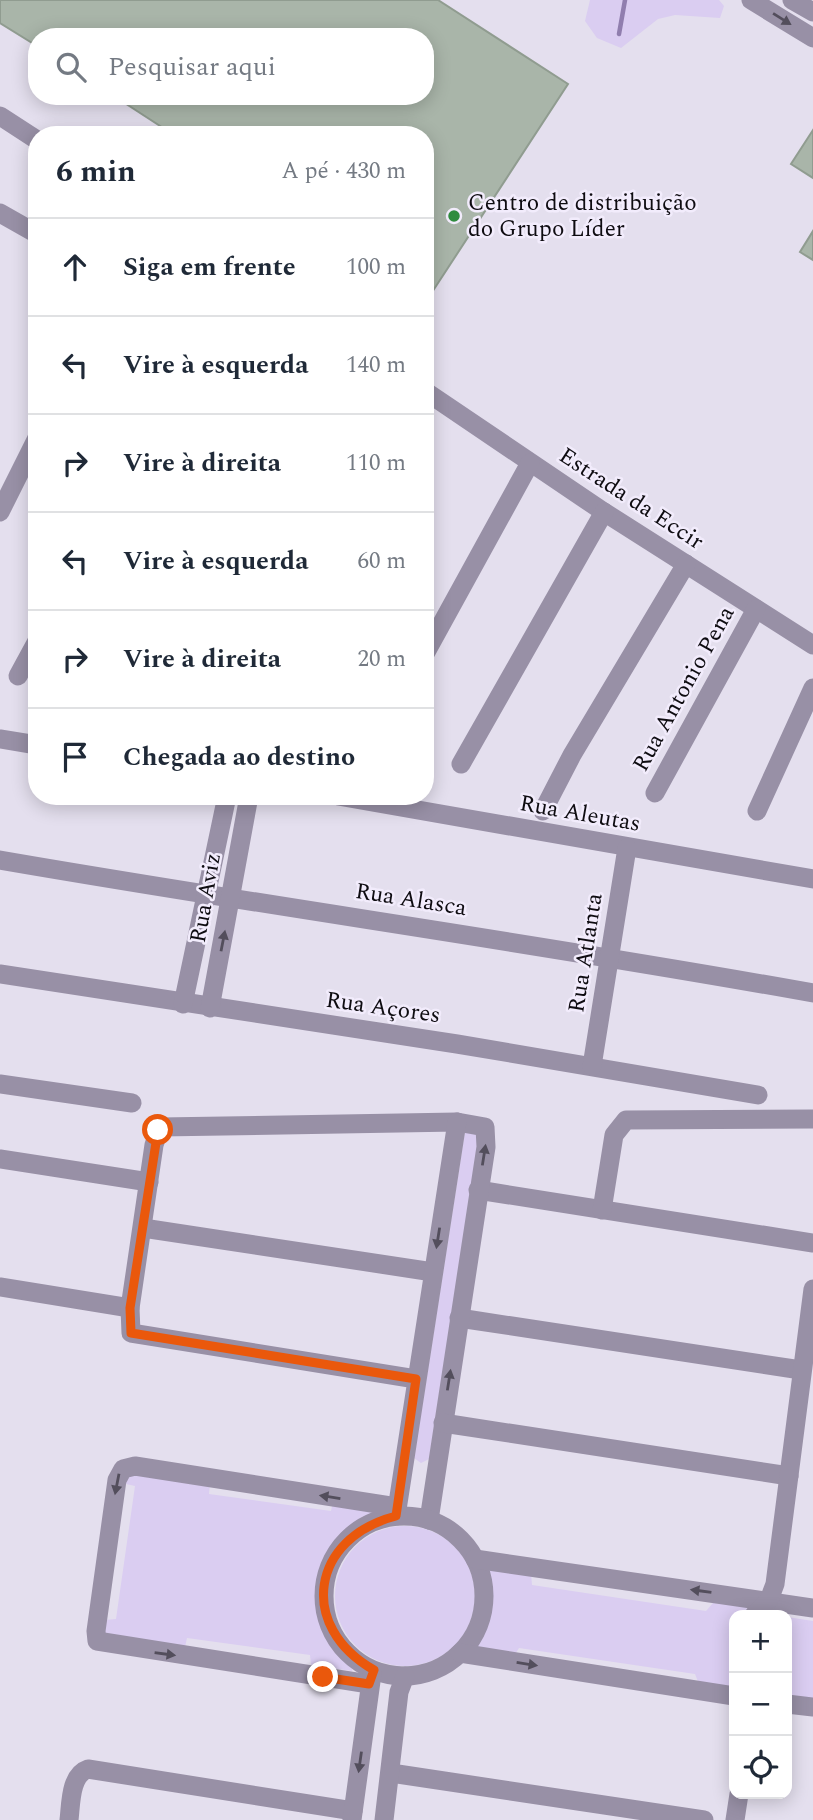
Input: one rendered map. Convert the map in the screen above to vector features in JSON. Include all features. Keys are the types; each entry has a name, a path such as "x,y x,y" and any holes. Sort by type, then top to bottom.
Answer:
{"street":[{"path":"751,0 813,38"},
{"path":"792,0 813,12"},
{"path":"0,116 28,134"},
{"path":"0,213 28,229"},
{"name":"Estrada da Eccir","path":"434,397 604,512 813,645"},
{"path":"0,512 28,456"},
{"path":"434,638 530,463"},
{"path":"461,764 604,512"},
{"path":"543,811 572,755 686,564"},
{"name":"Rua Antonio Pena","path":"655,793 756,609"},
{"path":"18,677 28,658"},
{"path":"757,811 813,688"},
{"path":"0,739 28,744"},
{"name":"Rua Aviz","path":"183,1004 225,805"},
{"name":"Rua Aviz","path":"210,1008 247,805"},
{"name":"Rua Aleutas","path":"388,805 813,879"},
{"name":"Rua Atlanta","path":"592,1066 627,848"},
{"name":"Rua Alasca","path":"0,860 230,899 611,956 813,993"},
{"name":"Rua Açores","path":"0,974 592,1066 758,1095"},
{"path":"0,1084 132,1103"},
{"path":"602,1210 614,1135 626,1120 813,1118"},
{"path":"397,1512 457,1122"},
{"path":"416,1379 135,1335 129,1328 130,1308 158,1130 164,1125 457,1122 479,1123 486,1130 434,1471 429,1520"},
{"path":"0,1159 149,1182"},
{"path":"478,1190 813,1243"},
{"path":"143,1228 433,1272"},
{"path":"0,1287 130,1308"},
{"path":"759,1610 769,1601 775,1584 813,1289"},
{"path":"459,1318 801,1370"},
{"path":"443,1423 789,1476"},
{"path":"405,1465 434,1471"},
{"path":"135,1466 429,1520 447,1529 463,1542 475,1559 482,1578 483,1609 473,1637 460,1653 435,1670 405,1676 372,1677 99,1643 96,1632 117,1480 123,1469 135,1466"},
{"path":"372,1677 337,1641 327,1620 323,1596 332,1562 352,1534 397,1512"},
{"path":"475,1559 813,1608"},
{"path":"460,1653 729,1695"},
{"path":"384,1820 399,1692 405,1676"},
{"path":"69,1820 75,1783 78,1776 88,1769 352,1815 372,1677"},
{"path":"792,1705 813,1707"},
{"path":"366,1713 397,1720"},
{"path":"391,1773 704,1820"},
{"path":"734,1820 738,1799"}],"shaded area":[{"path":"590,0 719,0 724,6 720,18 675,15 658,19 621,48 597,38 585,21"},
{"path":"474,1130 479,1137 429,1459 421,1463 414,1458 465,1132"},
{"path":"127,1471 210,1483 209,1494 331,1511 333,1501 378,1512 354,1524 336,1541 324,1560 318,1581 317,1603 323,1625 335,1646 353,1665 352,1671 311,1665 310,1655 187,1638 185,1647 103,1634 105,1620 116,1619 135,1486 126,1484"},
{"path":"405,1526 432,1531 455,1546 470,1569 475,1596 470,1623 455,1646 432,1661 405,1666 378,1661 355,1646 340,1623 335,1596 340,1569 355,1546 378,1531"},
{"path":"492,1568 531,1573 532,1585 706,1611 713,1603 745,1606 748,1610 729,1610 729,1688 699,1684 695,1674 519,1648 514,1656 478,1651 475,1646 489,1608 487,1572"},
{"path":"792,1618 813,1621 813,1706 792,1703"}],"building":[{"name":"Centro de distribuição do Grupo Líder","path":"0,0 438,0 568,84 434,289 434,126 160,126 128,105 434,105 434,28 28,28 28,40 0,23"},
{"path":"813,130 813,178 791,164"},
{"path":"813,231 813,260 800,252"}],"waterway":[{"path":"619,34 625,0"}],"place":[{"name":"Centro de distribuição do Grupo Líder","path":"454,216"}],"route":[{"path":"158,1130 130,1308 131,1333 153,1339 416,1379 396,1516 373,1522 352,1534 337,1552 327,1573 323,1596 327,1620 337,1641 353,1658 374,1670 369,1684 323,1677"}]}
